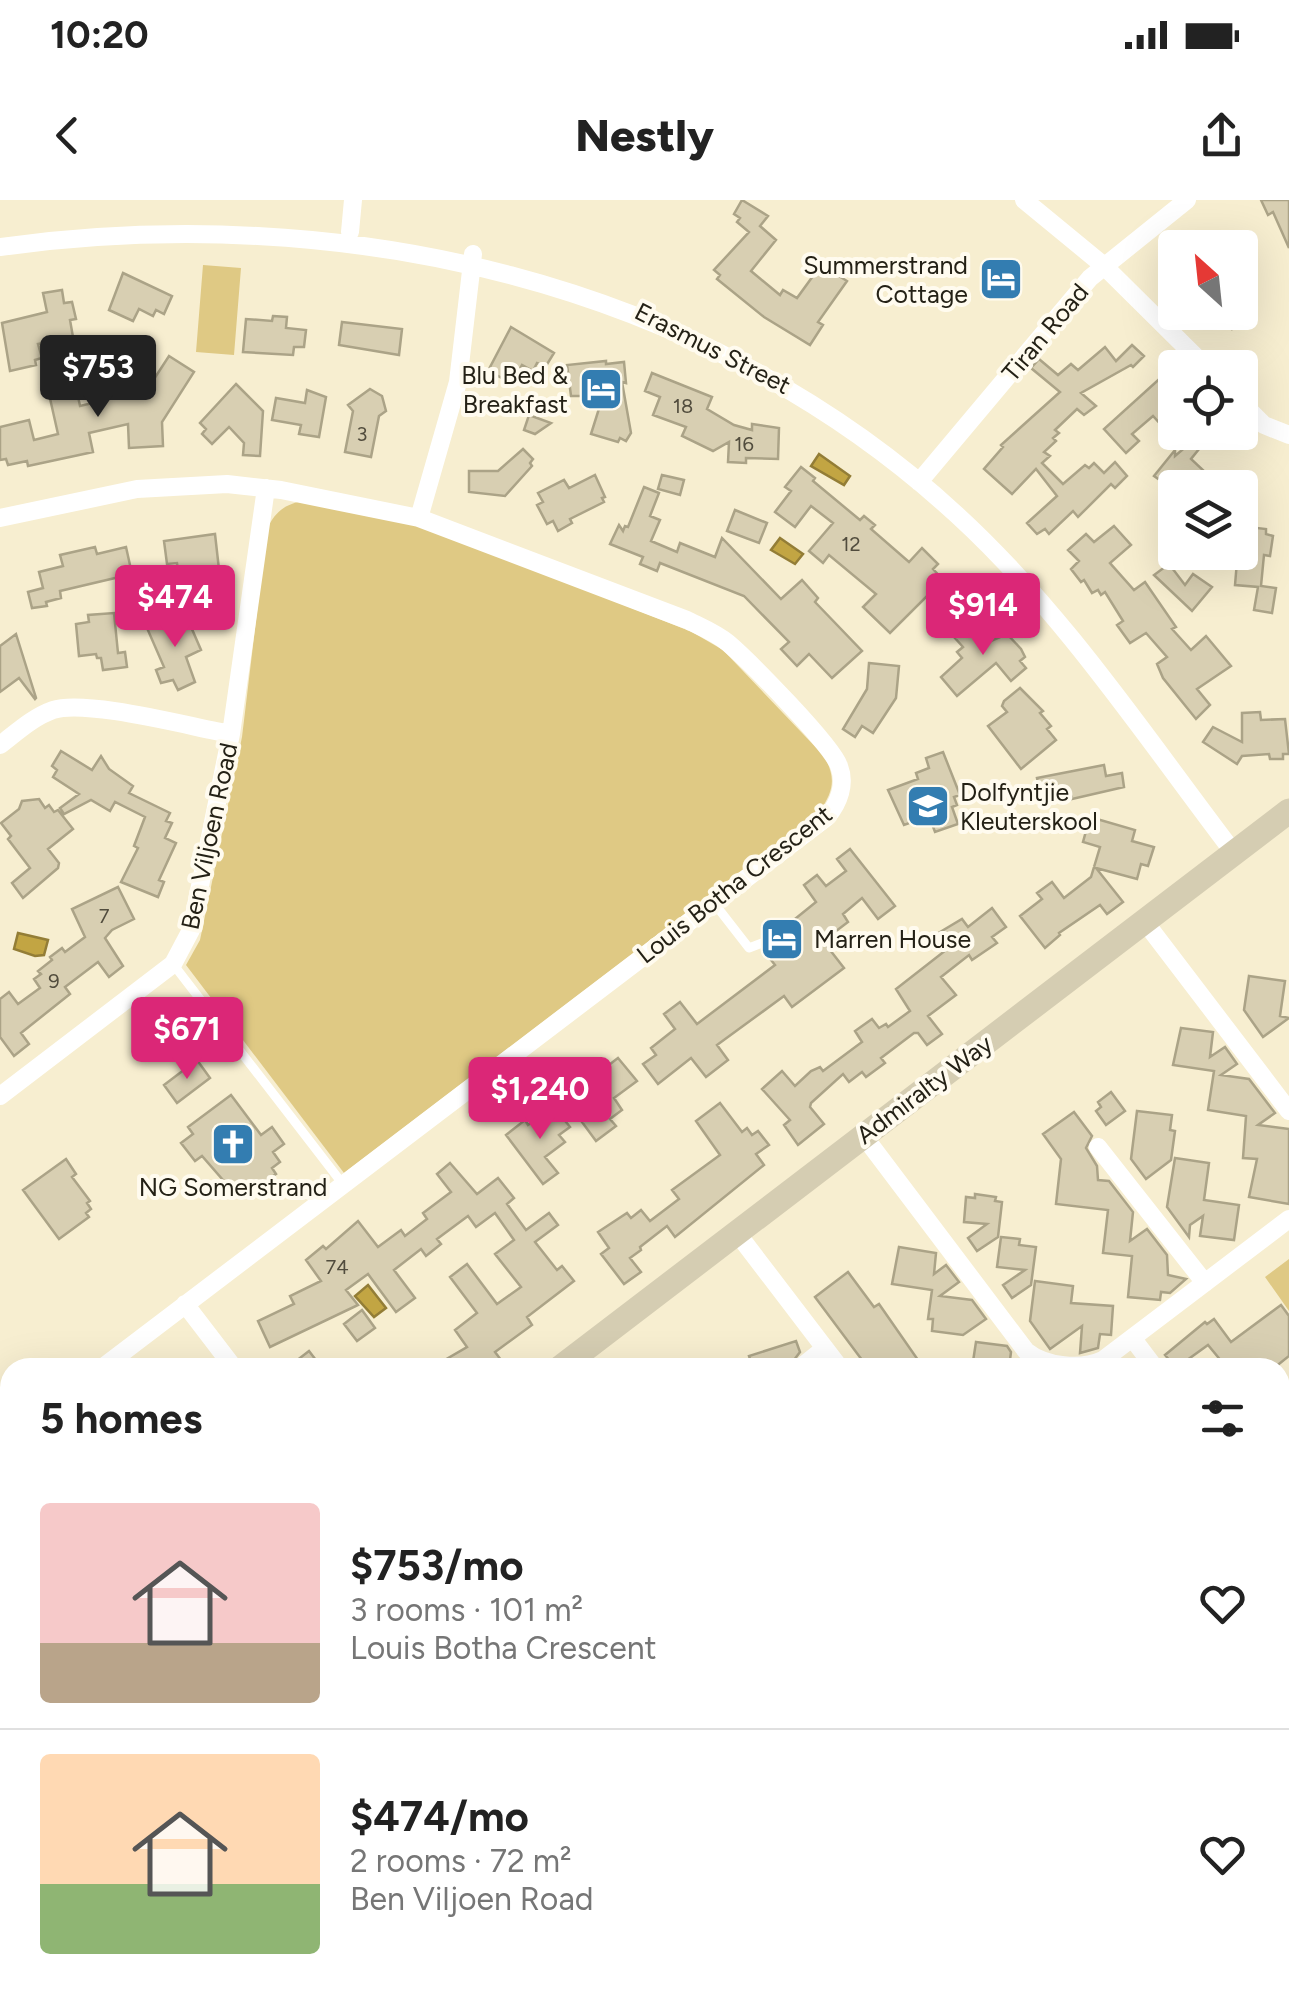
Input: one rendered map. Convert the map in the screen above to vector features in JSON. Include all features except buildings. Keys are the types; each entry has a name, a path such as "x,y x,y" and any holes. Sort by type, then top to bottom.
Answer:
{"main road":[{"name":"Admiralty Way","path":"573,1358 1289,810"}],"street":[{"path":"350,232 353,200"},
{"path":"1024,200 1103,265 1189,350"},
{"name":"Tiran Road","path":"920,482 1103,265 1187,200"},
{"name":"Erasmus Street","path":"0,248 52,237 169,225 263,225 350,232 472,254 590,290 736,355 836,416 920,482 991,548 1058,622 1234,854"},
{"path":"419,518 455,396 472,254"},
{"path":"1258,419 1289,435"},
{"name":"Louis Botha Crescent","path":"0,518 138,489 228,484 419,518 715,634 829,748 842,776 833,810 115,1358"},
{"name":"Ben Viljoen Road","path":"0,1096 172,964 192,930 231,734 266,488"},
{"path":"0,745 54,710 83,706 231,734"},
{"path":"1145,922 1289,1111"},
{"path":"862,1135 1026,1352 1035,1358"},
{"path":"1098,1147 1204,1282"},
{"path":"1106,1358 1289,1219"},
{"path":"737,1233 832,1358"},
{"path":"184,1304 226,1358"},
{"path":"1133,1339 1148,1358"},
{"path":"812,1358 825,1348"}],"lane":[{"path":"714,902 749,948 762,943"},
{"path":"172,964 342,1183"}],"shaded area":[{"path":"203,265 241,268 234,355 196,352"},
{"path":"819,454 850,476 844,485 811,466"},
{"path":"306,500 415,522 692,632 723,650 824,756 832,778 831,790 820,811 344,1173 186,965 200,940 242,737 267,529 282,509"},
{"path":"780,538 803,554 795,564 771,550"},
{"path":"18,933 48,940 44,955 14,949"},
{"path":"1289,1259 1289,1311 1265,1277"},
{"path":"368,1285 386,1308 374,1317 355,1296"}],"place":[{"name":"Summerstrand Cottage","path":"1001,279"},
{"name":"Blu Bed & Breakfast","path":"601,389"},
{"name":"Dolfyntjie Kleuterskool","path":"928,806"},
{"name":"Marren House","path":"782,939"},
{"name":"NG Somerstrand","path":"233,1144"}]}
